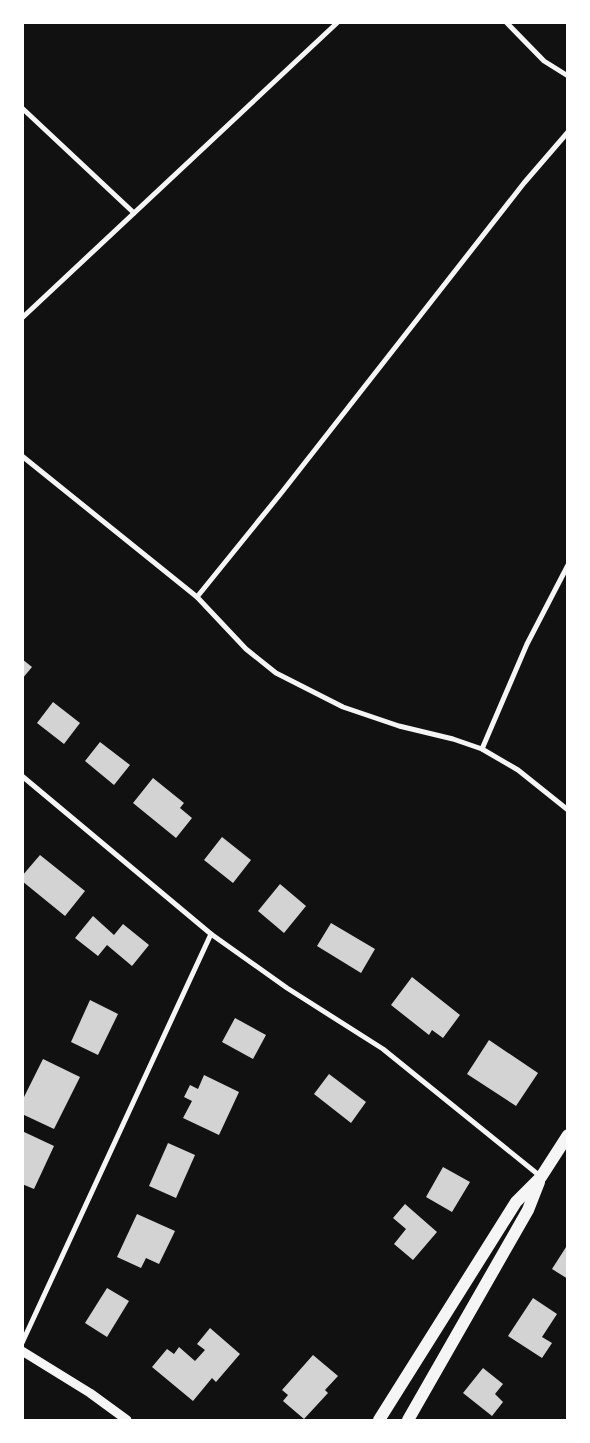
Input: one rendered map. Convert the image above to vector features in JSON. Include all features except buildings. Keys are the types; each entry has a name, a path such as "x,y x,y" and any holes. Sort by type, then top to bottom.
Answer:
{"main road":[{"path":"379,1420 516,1202 540,1177 568,1135"},
{"path":"408,1420 528,1210 540,1177"}],"street":[{"path":"22,318 338,22"},
{"path":"506,22 544,61 568,76"},
{"path":"22,108 134,213"},
{"path":"197,597 282,492 524,183 568,132"},
{"path":"22,456 197,597 246,649 276,673 343,707 399,726 453,739 482,749 518,770 568,810"},
{"path":"482,749 527,644 568,565"},
{"path":"22,776 211,934 287,988 382,1050 540,1177"},
{"path":"22,1343 211,934"},
{"path":"22,1351 90,1393 127,1420"}]}
